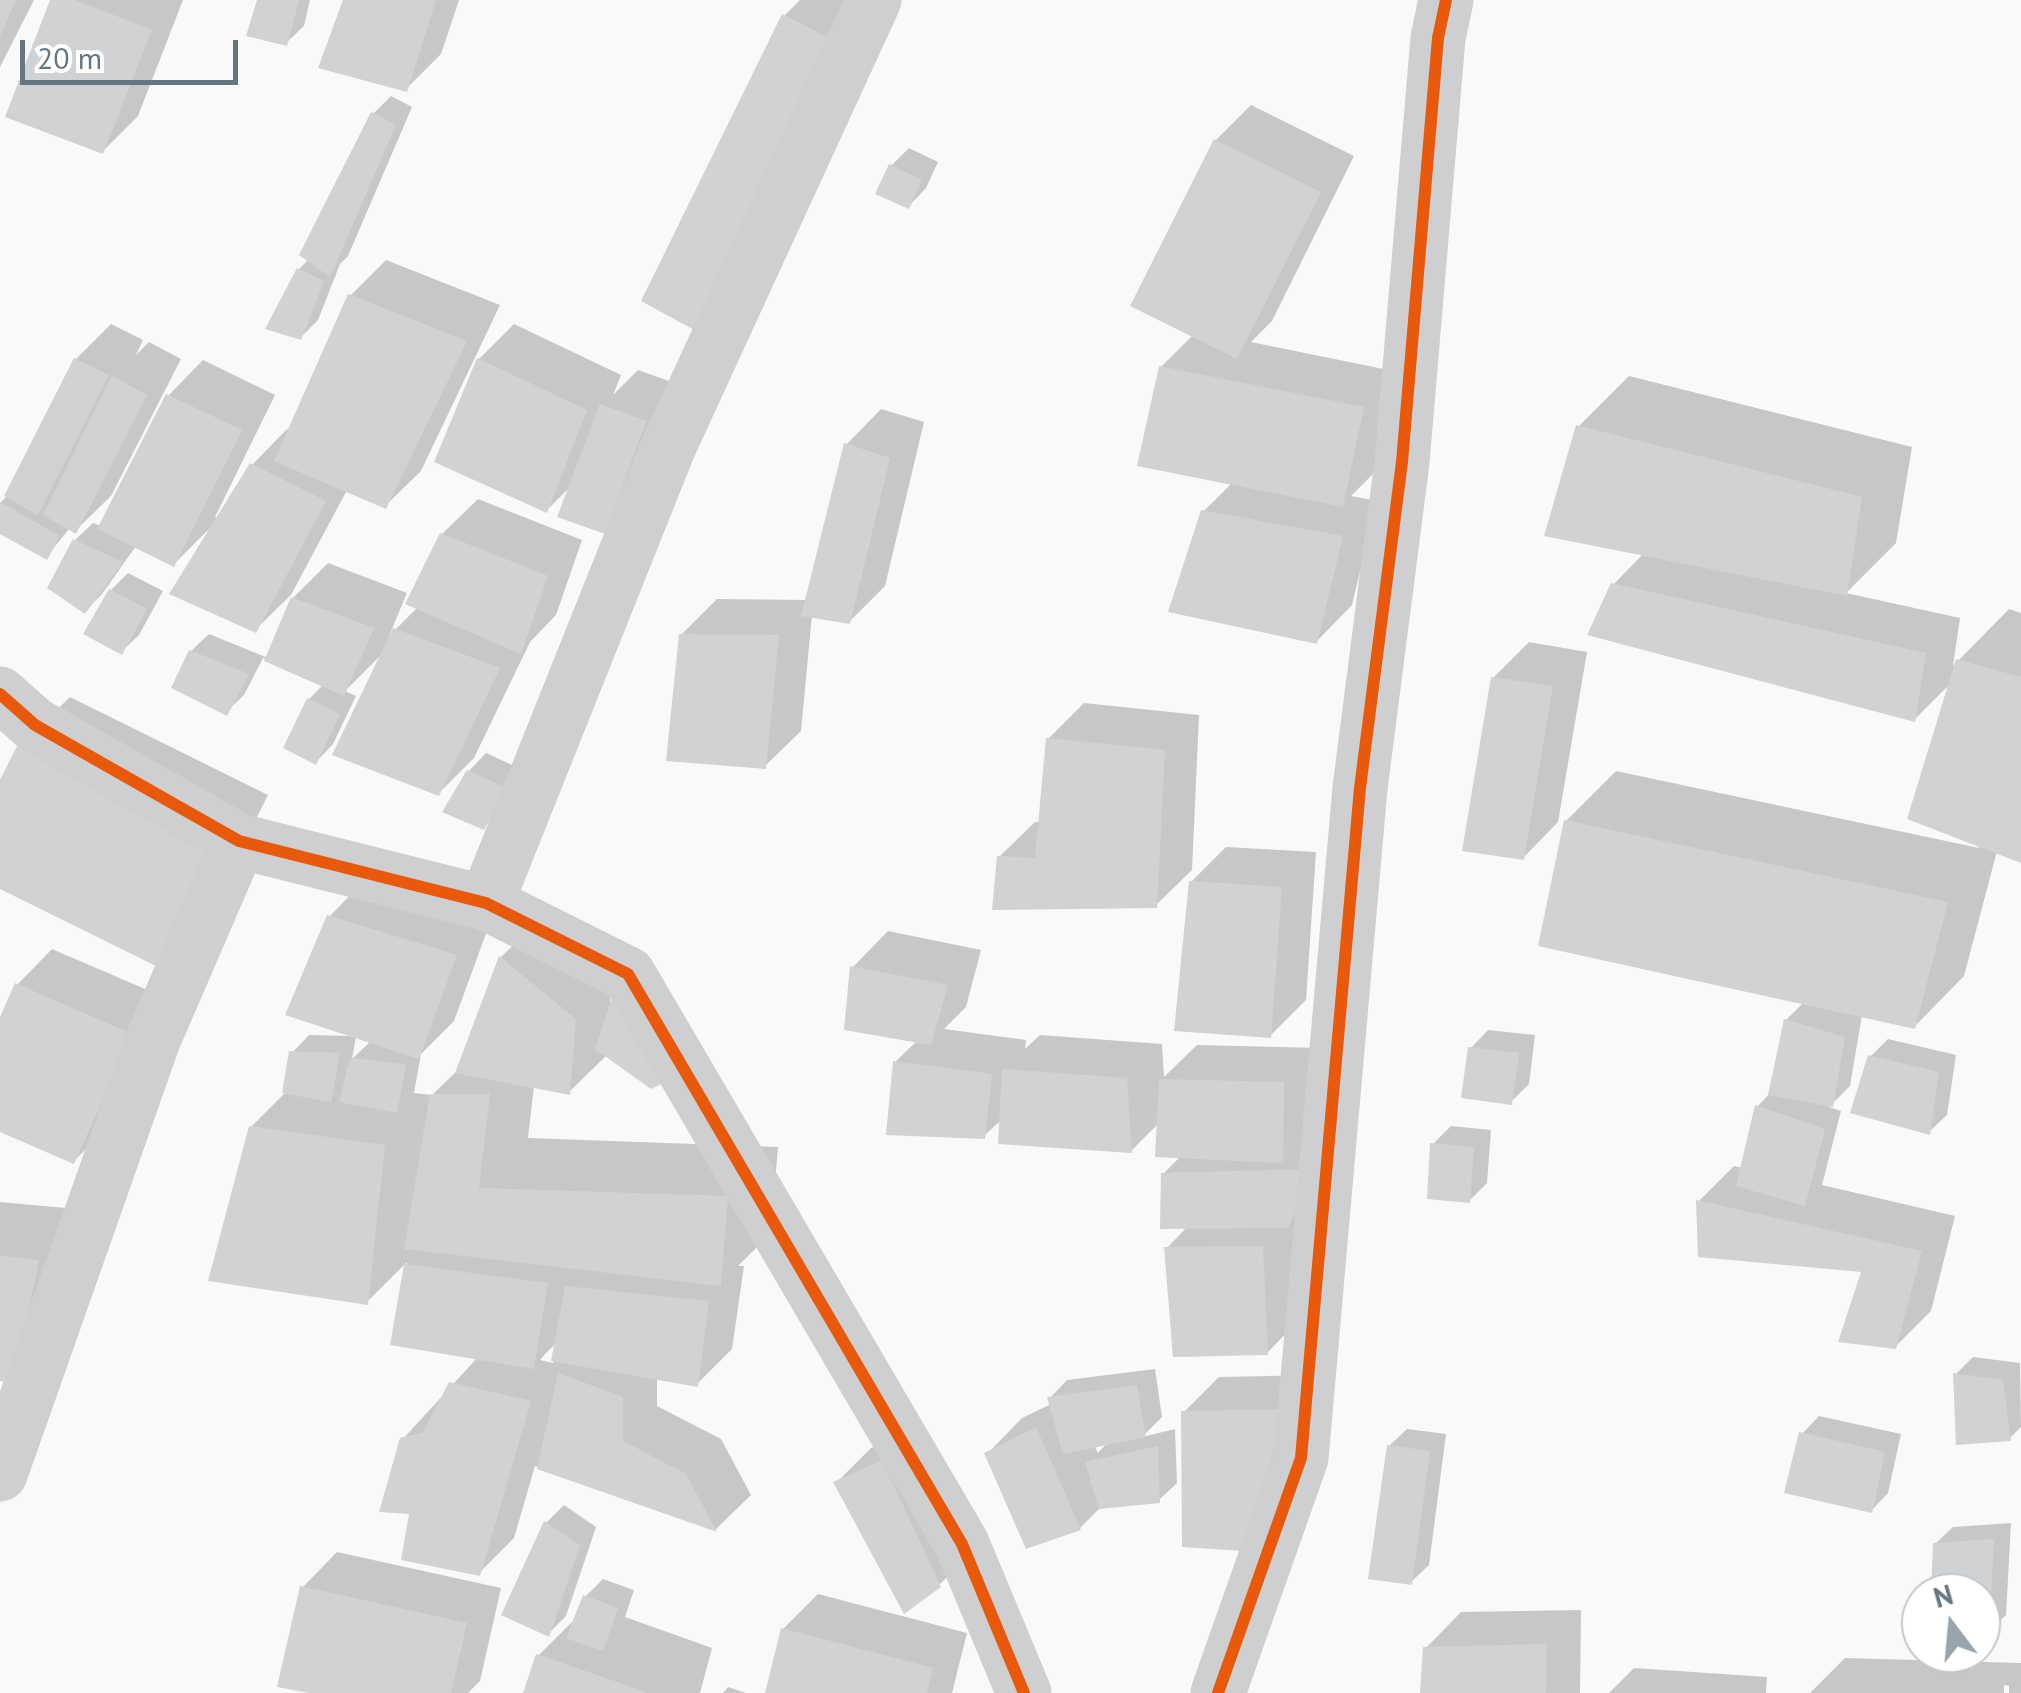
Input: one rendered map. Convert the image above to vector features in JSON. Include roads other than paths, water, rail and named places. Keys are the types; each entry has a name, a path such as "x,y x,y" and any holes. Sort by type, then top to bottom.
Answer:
{"street":[{"path":"486,903 668,448 874,0"},
{"path":"1218,1693 1302,1458 1360,788 1402,462 1438,38 1446,0"},
{"path":"0,694 35,725 239,841 486,903 628,974 962,1544 1024,1693"},
{"path":"0,1474 153,1040 239,841"}]}
